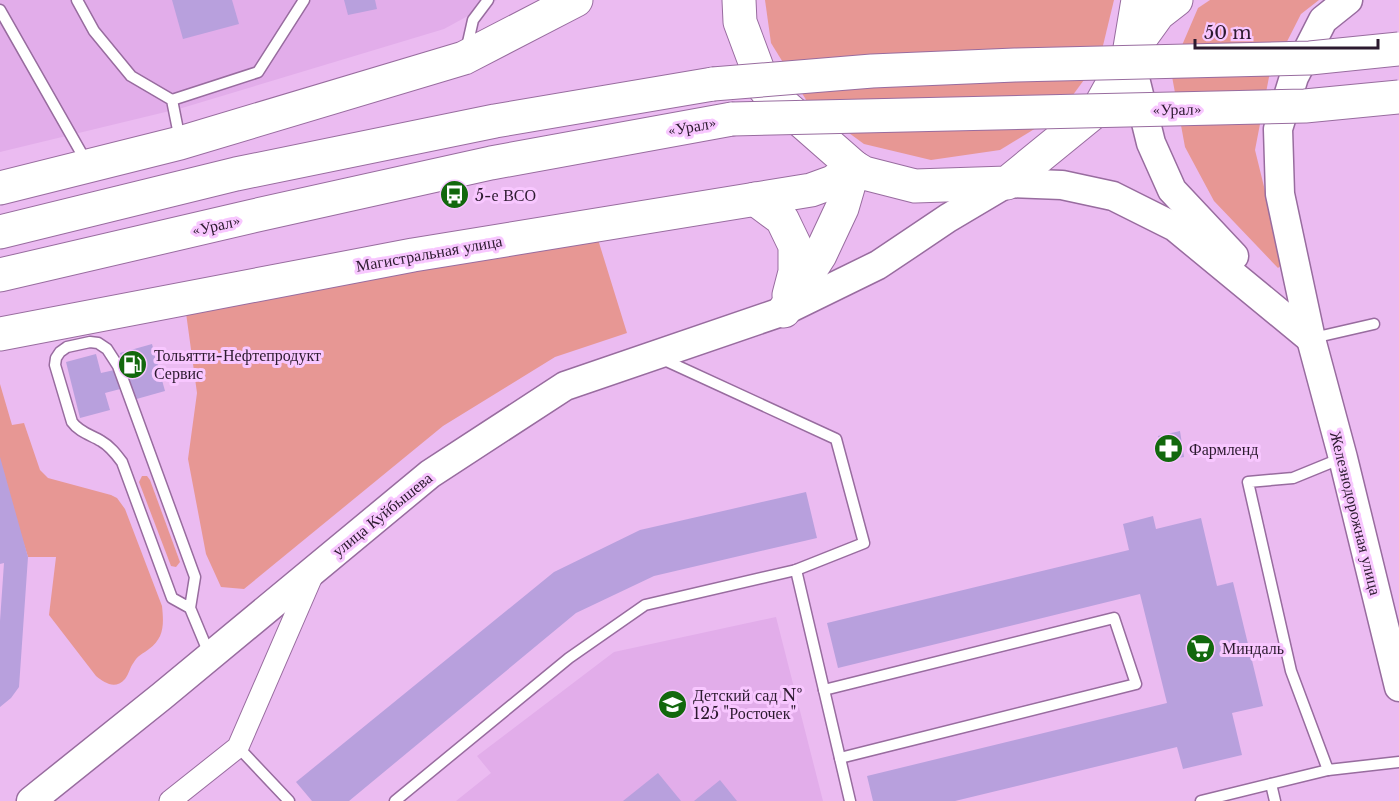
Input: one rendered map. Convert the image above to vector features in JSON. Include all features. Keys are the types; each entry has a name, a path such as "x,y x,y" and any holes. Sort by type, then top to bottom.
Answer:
{"main road":[{"path":"0,188 180,143 464,58 576,0"},
{"path":"739,0 740,22 765,88 854,167 864,173 915,186 1007,183 1062,185 1113,196 1175,227 1311,339"},
{"path":"1138,0 1129,54 1151,142 1172,190 1311,339"},
{"path":"1007,183 1099,108 1129,54 1158,14 1176,0"},
{"name":"Железнодорожная улица","path":"1348,0 1323,20 1294,77 1278,129 1280,194 1311,339 1399,687"},
{"path":"0,232 236,174 495,121 713,84 884,70 1310,58 1399,49"},
{"name":"«Урал»","path":"0,275 479,166 732,119 1305,106 1399,97"},
{"path":"784,311 819,255 843,208 854,167"},
{"name":"Магистральная улица","path":"0,334 413,255 811,190 833,182 854,167"},
{"name":"улица Куйбышева","path":"31,801 430,474 565,386 784,311 878,265 948,218 1007,183"},
{"path":"755,198 782,219 795,246 795,272 784,311"}],"street":[{"path":"170,801 238,747 315,569"}],"lane":[{"path":"77,0 94,31 131,76 172,100 258,72 304,0"},
{"path":"464,58 473,20 488,0"},
{"path":"0,10 89,166"},
{"path":"172,100 180,143"},
{"path":"1311,339 1374,324"},
{"path":"190,608 172,598 122,462 115,452 76,428 72,422 55,365 56,358 67,347 90,342 98,343 107,349 118,366 195,577 190,608 210,656"},
{"path":"395,801 568,658 645,605 796,570 864,543 836,439 655,356"},
{"path":"1328,770 1291,671 1248,482 1293,478 1342,458"},
{"path":"796,570 850,801"},
{"path":"824,690 1114,618 1136,684 840,758"},
{"path":"238,747 289,801"},
{"path":"1201,801 1328,770 1399,762"},
{"path":"1271,784 1275,801"}],"shaded area":[{"path":"0,0 497,0 444,29 182,108 0,152"},
{"path":"765,0 1114,0 1100,58 1059,114 1000,150 931,160 864,144 808,103 771,43"},
{"path":"1210,0 1319,0 1301,14 1269,77 1255,150 1283,264 1278,268 1214,201 1185,147 1171,71 1198,8"},
{"path":"596,233 627,333 555,357 443,426 244,589 221,587 206,554 188,459 197,393 186,313 414,264 497,259"},
{"path":"0,384 12,425 24,423 40,470 48,478 111,495 117,498 125,509 162,606 163,625 158,640 137,658 125,679 118,684 106,683 96,676 49,615 56,557 28,557 0,469"},
{"path":"142,476 147,476 150,480 180,562 176,567 171,566 139,482"},
{"name":"Детский сад № 125 \"Росточек\"","path":"776,617 823,801 456,801 491,773 477,756 614,652"}],"building":[{"path":"172,0 232,0 239,24 183,39"},
{"path":"344,0 375,0 377,9 348,15"},
{"path":"152,344 165,391 133,400 120,353"},
{"path":"96,354 101,373 119,369 124,388 105,393 110,410 80,418 66,362"},
{"path":"1180,431 1184,457 1163,461 1158,436"},
{"path":"0,457 28,557 19,687 0,707 0,621 4,563 0,564"},
{"path":"806,492 817,538 654,576 576,613 349,801 312,801 296,782 554,572 640,530"},
{"path":"1153,516 1156,529 1201,518 1217,586 1233,582 1263,706 1232,713 1242,755 1183,769 1177,747 955,801 873,801 867,776 1167,703 1140,594 838,668 827,623 1129,550 1123,524"},
{"path":"658,773 681,801 623,801"},
{"path":"720,780 737,801 694,801"}],"place":[{"name":"5-е ВСО","path":"454,195"},
{"name":"Тольятти-Нефтепродукт Сервис","path":"133,364"},
{"name":"Фармленд","path":"1168,449"},
{"name":"Миндаль","path":"1201,648"},
{"name":"Детский сад № 125 \"Росточек\"","path":"672,704"}]}
